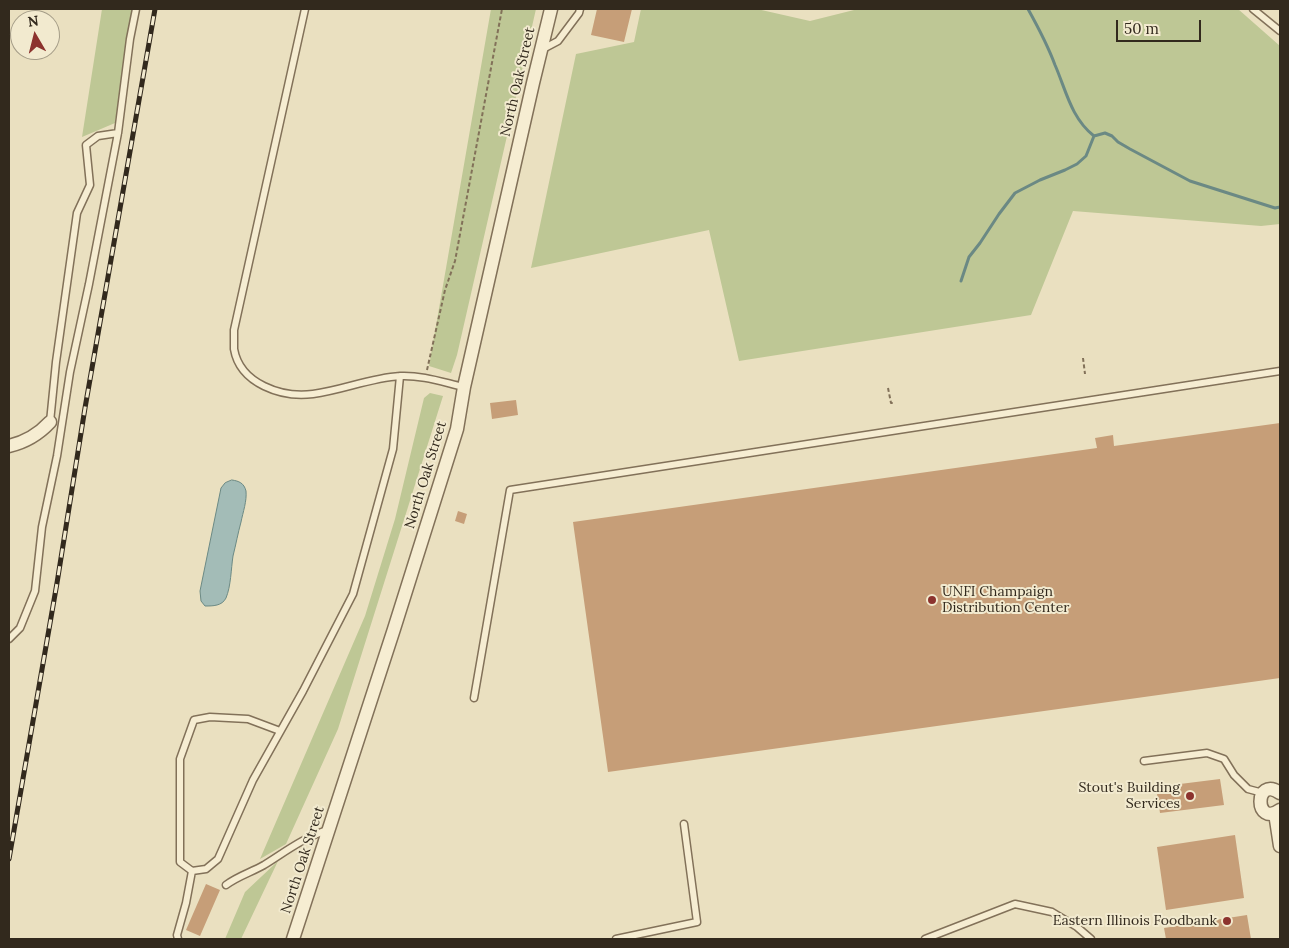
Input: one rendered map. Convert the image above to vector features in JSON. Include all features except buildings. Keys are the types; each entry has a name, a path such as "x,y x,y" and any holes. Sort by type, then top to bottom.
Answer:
{"street":[{"name":"North Oak Street","path":"293,939 330,830 457,429 464,387 551,9"},
{"path":"9,446 22,442 40,432 50,422"},
{"path":"1280,793 1270,790 1263,793 1260,800 1261,807 1267,812 1278,811 1280,846"}],"lane":[{"path":"11,637 20,628 35,591 42,527 57,456 70,372 118,133 130,39 136,9"},
{"path":"305,9 234,330 234,350 238,360 247,375 261,386 293,395 325,392 373,380 400,376 425,377 464,387"},
{"path":"540,51 558,41 580,9"},
{"path":"1253,9 1280,31"},
{"path":"50,422 56,362 77,213 90,185 86,145 98,136 118,133"},
{"path":"474,698 510,490 1280,371"},
{"path":"280,731 248,719 210,717 194,720 180,759 180,862 192,871 206,869 218,859 253,780 303,691 353,594 392,449 400,376"},
{"path":"9,628 11,637"},
{"path":"1144,761 1207,753 1224,759 1234,775 1248,789 1263,793"},
{"path":"616,939 697,922 684,824"},
{"path":"226,885 262,866 294,845 316,834 330,830"},
{"path":"178,939 177,935 192,871"},
{"path":"925,939 1015,904 1052,912 1078,927 1091,939"}],"path":[{"path":"425,377 445,290 455,261 502,9"},
{"path":"1083,358 1085,374"},
{"path":"888,388 891,403 895,403"}],"green space":[{"path":"102,9 133,9 115,123 82,137"},
{"path":"491,9 536,9 457,355 451,373 429,366"},
{"path":"641,9 757,9 810,21 858,9 1238,9 1280,46 1280,224 1261,226 1073,211 1031,315 739,361 709,230 531,268 576,54 634,42"},
{"path":"430,393 443,396 338,729 286,844 260,859 365,616 395,519 424,398"},
{"path":"278,861 241,939 225,939 245,892"}],"water":[{"path":"232,480 243,484 246,495 233,556 229,588 226,598 222,603 214,606 205,606 201,601 200,591 221,488 225,483"}],"waterway":[{"path":"1028,9 1049,51 1074,112 1086,129 1094,136 1105,133 1112,136 1130,149 1190,181 1275,208 1280,207"},
{"path":"961,281 969,257 1015,193 1077,164 1086,156 1094,136"}],"railway":[{"path":"9,859 155,9"}],"place":[{"name":"UNFI Champaign Distribution Center","path":"932,600"},
{"name":"Stout's Building Services","path":"1190,796"},
{"name":"Eastern Illinois Foodbank","path":"1227,921"}]}
